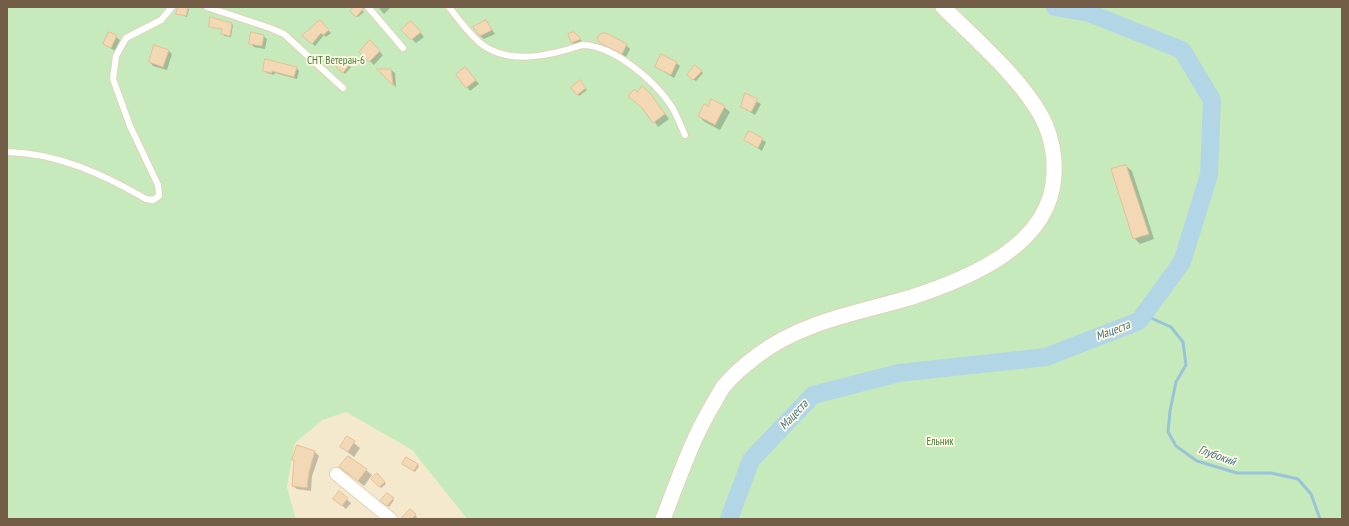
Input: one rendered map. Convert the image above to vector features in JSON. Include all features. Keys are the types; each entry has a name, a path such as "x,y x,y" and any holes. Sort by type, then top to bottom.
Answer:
{"street":[{"path":"663,519 703,421 723,387 758,355 796,332 844,315 912,296 978,271 1015,246 1030,233 1042,218 1050,201 1054,171 1052,145 1046,126 1035,106 1001,64 943,7"},
{"path":"336,474 391,519"}],"lane":[{"path":"7,152 41,155 89,169 146,199 154,200 159,196 158,185 130,126 113,79 116,56 126,38 161,20 172,7"},
{"path":"207,7 284,34 343,88"},
{"path":"368,7 404,48"},
{"path":"448,7 480,42 498,54 538,57 582,45 590,45 613,53 637,70 658,90 671,106 686,135"}],"shaded area":[{"path":"346,412 412,450 467,519 296,519 287,487 295,443 323,420"}],"green space":[{"path":"7,7 1342,7 1342,519 467,519 412,450 346,412 323,420 295,443 287,487 296,519 7,519"}],"building":[{"path":"178,7 188,7 186,16 176,14"},
{"path":"354,7 364,7 356,17 350,11"},
{"path":"210,17 232,23 230,36 221,34 222,29 209,27"},
{"path":"320,20 329,30 323,35 321,33 312,44 302,36"},
{"path":"486,20 492,30 480,36 473,27"},
{"path":"411,21 421,32 411,40 401,30"},
{"path":"109,32 117,35 111,48 103,44"},
{"path":"251,32 264,35 262,46 249,44"},
{"path":"574,32 581,39 571,43 568,34"},
{"path":"606,33 627,44 622,54 600,43 597,39 600,34"},
{"path":"370,40 380,51 369,62 359,52"},
{"path":"154,45 169,50 163,67 149,62"},
{"path":"661,54 677,62 671,75 655,67"},
{"path":"343,58 350,64 343,73 336,67"},
{"path":"265,59 297,67 294,77 272,71 272,73 263,71"},
{"path":"695,65 702,71 693,80 687,75"},
{"path":"465,67 476,80 466,88 456,75"},
{"path":"377,69 391,69 393,85"},
{"path":"580,80 586,88 577,95 571,88"},
{"path":"642,86 650,93 665,114 653,123 642,108 628,96 634,89 637,92"},
{"path":"745,93 758,99 751,112 741,107"},
{"path":"711,99 725,106 715,125 698,116 704,104 708,106"},
{"path":"749,131 763,138 758,148 744,140"},
{"path":"1126,165 1149,234 1133,239 1111,169"},
{"path":"347,436 355,441 348,452 340,447"},
{"path":"297,445 315,451 309,472 307,488 292,486 294,460 292,460"},
{"path":"348,456 367,469 358,481 339,467"},
{"path":"406,457 418,464 414,471 402,464"},
{"path":"377,473 385,482 379,487 371,479"},
{"path":"339,491 348,498 342,506 333,499"},
{"path":"387,493 394,498 387,506 380,501"},
{"path":"410,509 416,514 412,519 401,519"}],"waterway":[{"name":"Мацеста","path":"729,519 751,460 813,395 899,373 1046,357 1139,321 1182,262 1209,175 1212,100 1182,50 1089,13 1055,7"},
{"name":"Глубокий","path":"1139,321 1151,318 1171,327 1183,342 1186,365 1176,382 1170,411 1168,432 1176,446 1197,461 1237,473 1271,473 1298,479 1311,494 1320,519"}],"park label":[{"name":"СНТ Ветеран-6","path":"336,61"},
{"name":"Ельник","path":"940,442"}]}
